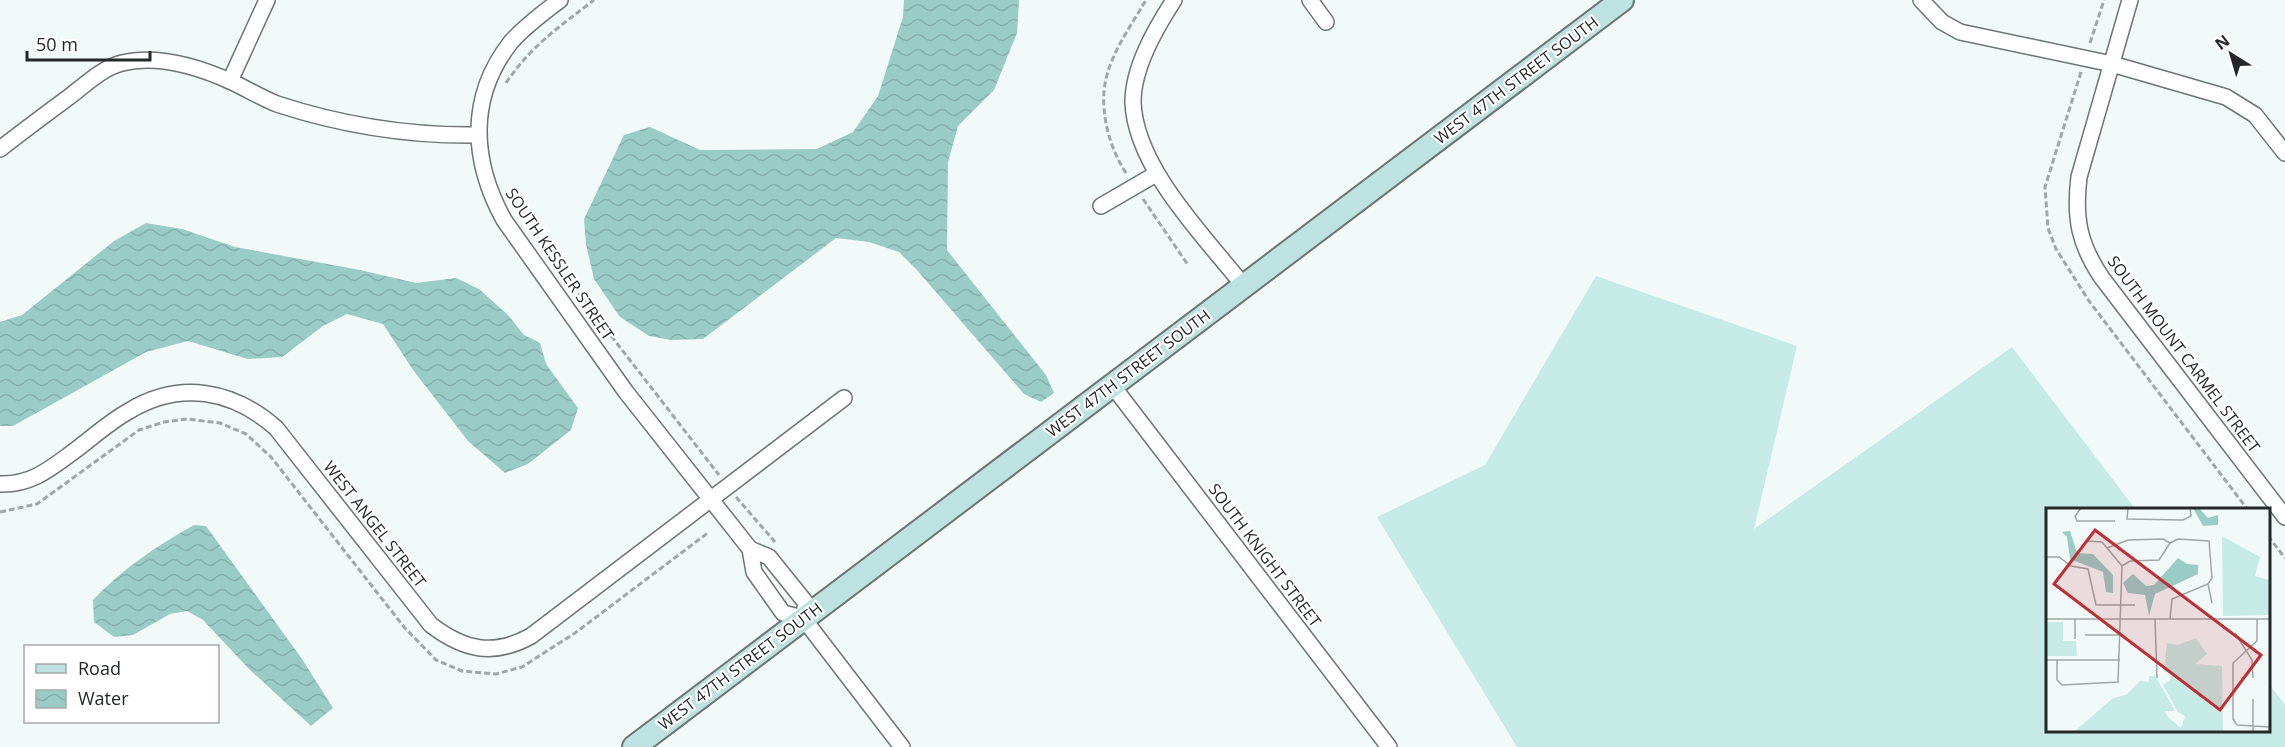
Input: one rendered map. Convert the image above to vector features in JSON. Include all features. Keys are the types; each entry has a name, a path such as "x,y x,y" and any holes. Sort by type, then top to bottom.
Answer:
{"street":[{"path":"230,81 267,0"},
{"path":"0,149 101,73 120,63 166,60 230,81 275,103 324,117 411,132 478,135 486,88 497,64 511,42 529,24 560,0"},
{"path":"1174,0 1154,32 1137,80 1133,100 1142,146 1156,174 1243,285"},
{"path":"1310,0 1326,22"},
{"name":"WEST 47TH STREET SOUTH","path":"634,747 1622,0"},
{"path":"1921,0 1942,22 1960,32 2112,64 2241,104 2255,115 2285,153"},
{"name":"SOUTH MOUNT CARMEL STREET","path":"2130,0 2079,177 2076,197 2077,218 2088,257 2285,516"},
{"name":"SOUTH KESSLER STREET","path":"478,135 484,178 504,220 626,392 750,549 754,572 783,613 803,618 902,747"},
{"path":"1101,206 1156,174"},
{"name":"SOUTH KNIGHT STREET","path":"1112,386 1389,747"},
{"name":"WEST ANGEL STREET","path":"0,484 13,484 42,475 128,411 148,401 170,394 193,392 218,395 260,414 276,429 431,625 448,638 465,646 483,649 502,648 517,644 531,636 844,398"},
{"name":"SOUTH KESSLER STREET","path":"750,549 770,556 806,603 803,618"}],"path":[{"path":"505,85 521,61 543,39 594,0"},
{"path":"560,270 728,486 776,543"},
{"path":"2270,539 2285,558"}],"shaded area":[{"path":"1596,276 1797,346 1754,529 2012,347 2134,508 2046,508 2046,732 2270,732 2270,685 2285,705 2285,747 1517,747 1377,517 1485,465"}],"water":[{"path":"904,0 1019,0 1017,33 994,90 958,126 948,162 947,250 1046,375 1054,393 1041,402 1024,394 899,252 869,242 836,238 703,339 672,340 649,336 620,317 594,279 586,244 584,219 624,135 650,127 700,150 817,149 853,132 878,96 903,17"},
{"path":"146,223 182,229 235,247 360,270 416,283 456,278 479,289 508,315 524,335 540,343 546,364 578,408 571,430 528,464 505,473 468,441 413,370 383,324 347,314 323,326 282,357 248,359 188,341 146,352 13,426 0,426 0,322 22,315 114,241"},
{"path":"194,525 206,526 302,659 333,708 311,726 249,669 203,620 187,611 170,614 133,635 114,637 94,622 93,600 104,589 140,559"}]}
